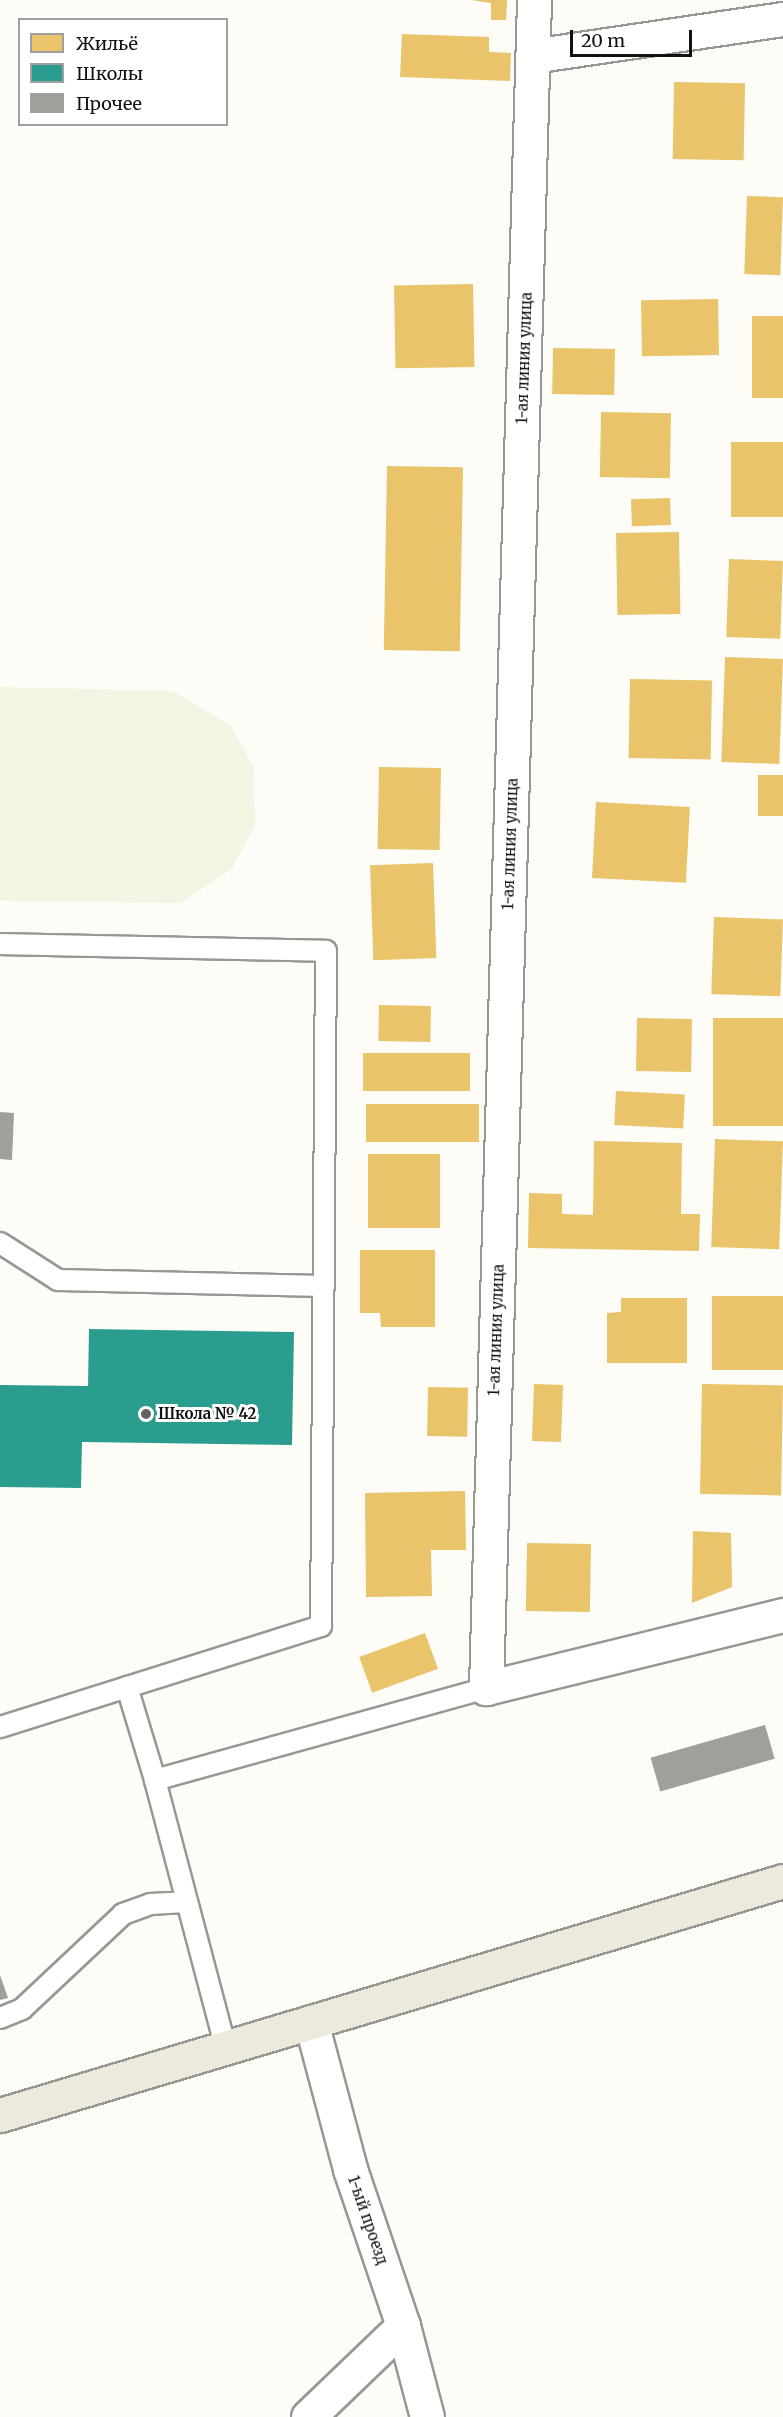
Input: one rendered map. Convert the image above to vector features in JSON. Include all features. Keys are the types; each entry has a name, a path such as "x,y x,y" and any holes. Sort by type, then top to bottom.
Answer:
{"main road":[{"path":"0,2115 783,1881"}],"street":[{"name":"1-ая линия улица","path":"486,1688 534,0"},
{"path":"532,56 783,19"},
{"path":"486,1688 783,1615"},
{"name":"1-ый проезд","path":"311,2022 350,2169 403,2326 427,2417"},
{"path":"308,2417 403,2326"}],"lane":[{"path":"0,944 326,951 321,1626 0,1727"},
{"path":"0,1243 58,1280 324,1286"},
{"path":"127,1687 155,1780 226,2048"},
{"path":"155,1780 486,1688"},
{"path":"0,2018 22,2009 123,1914 150,1904 186,1902"}],"green space":[{"path":"0,687 173,691 231,726 254,768 255,825 232,869 181,903 0,901"}],"building: Жильё":[{"path":"471,0 507,0 506,20 491,20 491,3"},
{"path":"402,34 489,37 489,52 511,53 510,81 400,77"},
{"path":"674,82 745,83 744,160 673,159"},
{"path":"747,196 783,197 780,275 744,274"},
{"path":"473,284 474,367 395,368 394,285"},
{"path":"718,299 719,355 642,356 641,300"},
{"path":"752,316 783,316 783,398 752,398"},
{"path":"553,348 615,349 614,395 552,394"},
{"path":"601,412 671,413 670,478 600,477"},
{"path":"731,442 783,442 783,517 731,517"},
{"path":"387,466 463,467 460,651 384,650"},
{"path":"670,498 671,525 632,526 631,499"},
{"path":"679,532 680,614 617,615 616,533"},
{"path":"729,559 783,561 780,639 726,637"},
{"path":"725,657 783,659 779,764 721,762"},
{"path":"630,679 712,680 711,759 629,758"},
{"path":"379,767 441,768 440,850 378,849"},
{"path":"758,775 783,775 783,816 758,816"},
{"path":"596,802 690,807 686,883 592,878"},
{"path":"433,863 436,958 373,960 370,865"},
{"path":"714,917 783,919 780,996 711,994"},
{"path":"379,1005 431,1006 430,1042 378,1041"},
{"path":"637,1018 692,1019 691,1072 636,1071"},
{"path":"713,1018 783,1018 783,1126 713,1126"},
{"path":"363,1053 470,1053 470,1091 363,1091"},
{"path":"616,1091 685,1095 683,1129 614,1125"},
{"path":"366,1104 479,1104 479,1142 366,1142"},
{"path":"715,1139 783,1141 779,1249 711,1247"},
{"path":"594,1141 682,1143 681,1214 700,1214 699,1251 528,1248 529,1193 562,1194 562,1214 593,1215"},
{"path":"368,1154 440,1154 440,1228 368,1228"},
{"path":"360,1250 435,1250 435,1327 381,1327 380,1313 360,1313"},
{"path":"712,1296 783,1296 783,1370 712,1370"},
{"path":"621,1298 687,1298 687,1363 607,1363 607,1313 621,1312"},
{"path":"534,1384 563,1385 561,1442 532,1441"},
{"path":"702,1384 783,1385 781,1495 700,1494"},
{"path":"428,1387 468,1388 467,1437 427,1436"},
{"path":"465,1491 466,1550 431,1550 432,1596 366,1597 365,1493"},
{"path":"693,1531 731,1533 732,1587 692,1603"},
{"path":"527,1543 591,1544 590,1612 526,1611"},
{"path":"425,1633 438,1669 372,1693 359,1657"}],"building: Школы":[{"name":"Школа № 42","path":"89,1329 294,1332 292,1445 82,1442 81,1488 0,1487 0,1385 88,1386"}],"building: Прочее":[{"path":"0,1112 14,1113 12,1160 0,1159"},
{"path":"765,1725 775,1759 660,1791 651,1758"},
{"path":"0,1975 8,1998 0,2000"}],"place":[{"name":"Школа № 42","path":"146,1414"}]}
